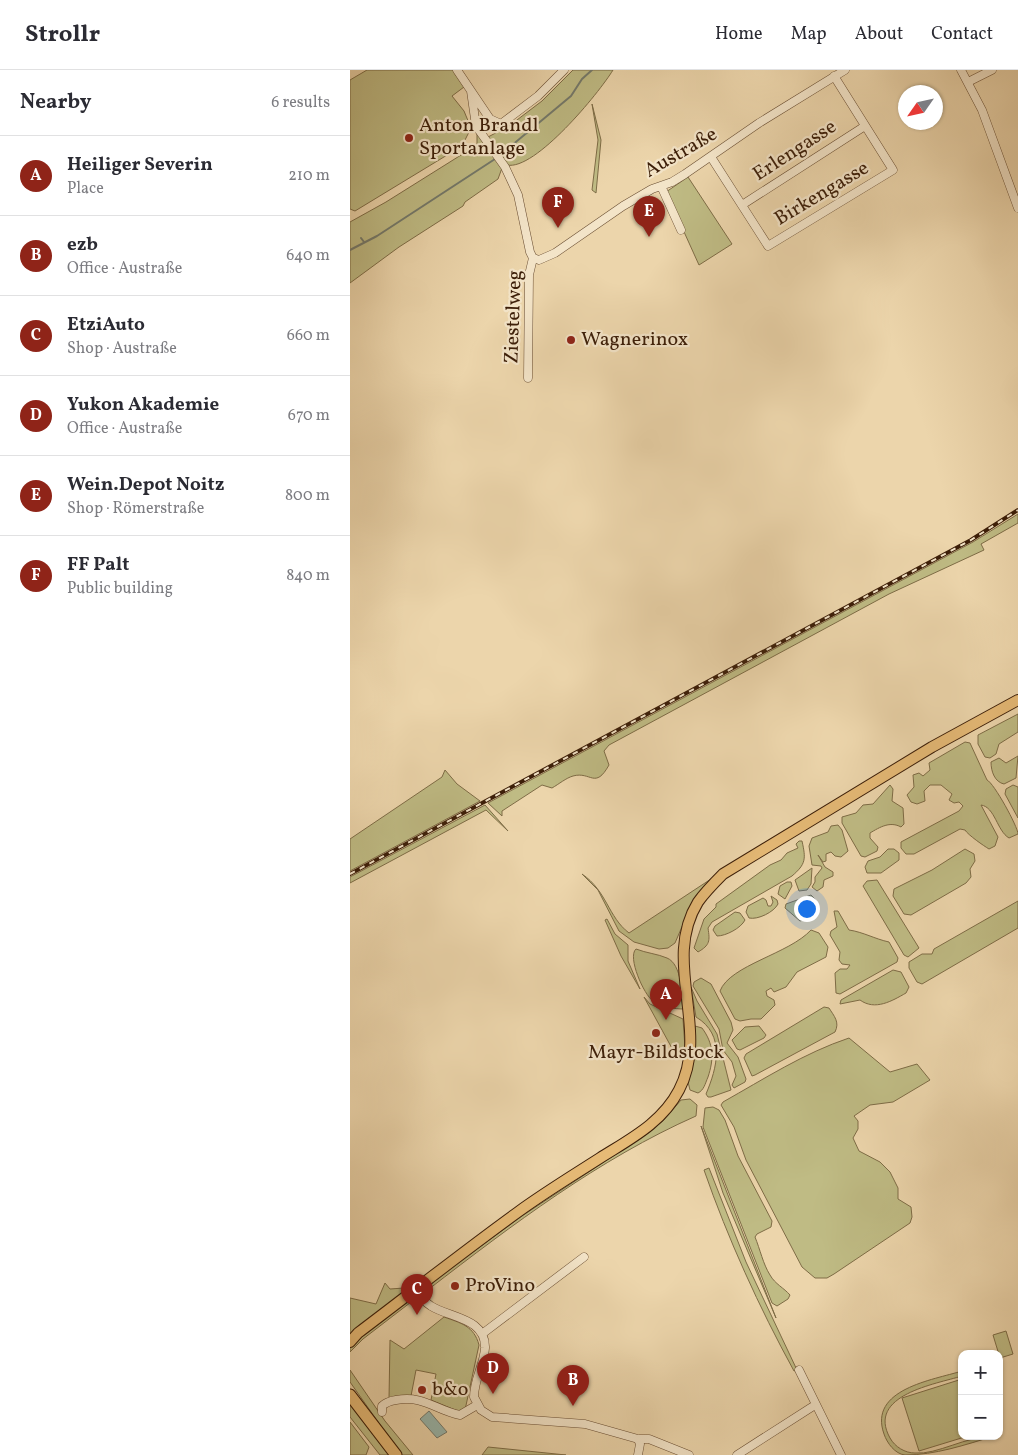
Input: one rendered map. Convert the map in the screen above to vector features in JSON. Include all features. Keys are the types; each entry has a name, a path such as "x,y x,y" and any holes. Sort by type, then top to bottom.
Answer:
{"highway":[{"path":"350,1396 396,1455"}],"main road":[{"path":"350,1342 354,1335 519,1212 645,1129 660,1116 679,1090 688,1067 690,1022 682,954 686,933 698,903 723,874 925,751 1018,700"}],"street":[{"path":"457,70 490,119 495,123 506,122 538,96 564,70"},
{"name":"Austraße","path":"533,258 539,260 550,256 623,206 652,189 672,182 845,70"},
{"path":"961,70 990,130 1018,208"},
{"path":"968,82 992,70"},
{"path":"834,76 865,126"},
{"path":"471,91 476,126 506,170 518,196 530,252 533,258"},
{"name":"Birkengasse","path":"742,204 768,246 893,170 865,126"},
{"name":"Erlengasse","path":"742,204 865,126"},
{"path":"711,157 742,204"},
{"path":"661,186 681,230"},
{"name":"Ziestelweg","path":"528,378 529,275 533,258"},
{"path":"482,1334 584,1257"},
{"path":"414,1290 432,1306 474,1324 482,1334 485,1350 474,1388 474,1397 477,1405 486,1414 492,1417 585,1424 638,1439 649,1439 689,1455"},
{"path":"799,1370 841,1455"},
{"path":"382,1412 382,1406 385,1402 402,1399 426,1401 460,1415 477,1405"},
{"path":"737,1455 815,1405"},
{"path":"638,1439 640,1444 638,1455"}],"shaded area":[{"name":"Anton Brandl Sportanlage","path":"367,70 453,70 464,87 452,96 464,111 471,128 462,146 355,211 350,209 350,80"},
{"path":"573,70 613,70 581,112 549,144 519,164 507,165 488,137 509,126 542,101"},
{"path":"592,104 601,140 596,193 592,190 598,140"},
{"path":"477,133 502,168 498,179 465,202 463,206 399,247 350,283 350,222 386,202 477,145"},
{"path":"688,177 732,244 699,265 666,192"},
{"path":"1018,514 1018,523 981,544 984,550 889,594 609,745 604,751 609,765 600,777 593,778 579,775 573,776 552,788 542,785 502,811 502,816 488,803 973,542"},
{"path":"1018,714 1018,732 999,744 996,754 990,758 985,757 978,744 978,735"},
{"path":"965,742 970,743 987,780 1005,806 1018,834 1009,838 1005,835 990,810 981,805 998,837 995,846 989,849 965,830 960,829 914,854 906,854 901,848 901,842 959,811 963,806 959,802 954,803 949,800 952,794 941,785 930,785 924,791 925,801 917,804 911,802 907,795 914,787 913,775 919,773 923,776 930,770 929,763"},
{"path":"1018,756 1016,778 1004,784 998,781 993,773 991,762 999,758 1006,763"},
{"path":"445,770 457,784 480,801 350,871 350,839 442,777"},
{"path":"890,785 893,789 892,801 903,808 904,824 901,827 897,825 885,826 870,833 870,838 878,847 877,851 865,857 861,856 842,823 842,817 856,813 863,805 873,804"},
{"path":"1013,785 1018,787 1018,818 1005,794 1006,789"},
{"path":"485,805 508,831 486,810 350,883 350,877"},
{"path":"838,825 842,830 848,851 841,857 835,856 831,852 826,854 826,861 823,862 818,855 825,867 833,872 833,876 824,880 823,887 817,891 812,887 815,877 822,868 821,866 812,865 809,846 812,838 828,832 831,826"},
{"path":"802,841 804,861 797,872 712,922 708,928 708,942 698,952 694,948 704,919 716,907 716,904 770,865 781,860 787,853 798,848 796,844"},
{"path":"888,849 894,849 899,853 899,860 881,873 867,873 865,867 868,861 880,857"},
{"path":"965,849 974,854 975,861 970,869 971,877 966,883 911,915 904,914 893,896 894,889 932,870"},
{"path":"812,868 811,884 807,890 799,891 795,880"},
{"path":"582,874 597,888 616,919 629,933 711,879 693,901 675,943 668,948 659,949 634,942 619,931 598,890"},
{"path":"877,880 919,948 908,957 904,955 863,886 867,881"},
{"path":"791,882 792,886 785,899 778,894 780,886"},
{"path":"811,895 816,900 816,906 810,918 800,921 785,908 786,904"},
{"path":"771,896 777,900 778,904 776,907 761,917 749,918 746,912 748,906 763,898 768,906 771,906 773,902"},
{"path":"1018,901 1018,928 922,984 917,982 909,968 909,962 922,954 932,954 934,949"},
{"path":"834,911 838,911 849,930 889,942 898,958 897,962 840,994 836,993 835,973 840,969 847,969 850,965 842,964 839,960 840,952 830,935 831,931 837,927"},
{"path":"735,912 740,913 745,920 743,923 725,935 717,936 713,930 715,926"},
{"path":"607,919 615,934 628,945 628,961 640,989 621,956 605,920"},
{"path":"811,930 819,933 828,947 826,957 797,972 786,987 774,992 771,988 766,991 767,996 774,1000 775,1005 761,1019 740,1021 735,1019 720,991 726,982 747,967 789,946"},
{"path":"636,949 672,961 680,981 684,1009 664,1006 649,997 641,984 635,967 634,953"},
{"path":"893,970 901,972 909,987 906,993 889,1002 877,1005 860,1000 840,1004 841,1000"},
{"path":"701,978 711,984 731,1022 733,1030 727,1043 738,1057 746,1079 745,1082 734,1088 732,1085 736,1076 732,1062 723,1050 719,1029 693,986 694,982"},
{"path":"691,987 697,1001 717,1034 731,1090 711,1097 708,1097 706,1094 716,1063 715,1042 712,1033 696,1017"},
{"path":"644,997 650,1004 683,1019 685,1048 674,1052"},
{"path":"824,1007 829,1008 836,1019 835,1032 752,1076 744,1058 746,1054"},
{"path":"695,1026 702,1028 706,1034 712,1052 708,1077 703,1088 698,1093 690,1090 688,1082 695,1053"},
{"path":"759,1026 766,1035 764,1038 740,1050 737,1049 732,1040 745,1027"},
{"path":"849,1038 890,1072 917,1064 930,1080 893,1102 870,1105 854,1116 858,1121 858,1129 853,1138 859,1151 880,1162 890,1172 898,1188 898,1199 911,1207 912,1217 910,1223 834,1274 827,1278 815,1278 802,1267 746,1160 734,1127 721,1105 723,1102 800,1059"},
{"path":"690,1099 697,1105 696,1116 625,1152 557,1195 524,1217 429,1289 433,1281 522,1216 648,1133 664,1120 681,1100"},
{"path":"713,1107 719,1110 725,1120 738,1156 772,1221 771,1227 755,1237 770,1275 790,1295 788,1299 777,1306 772,1303 703,1127 705,1108"},
{"path":"701,1126 776,1318 723,1193"},
{"path":"709,1168 746,1262 797,1370 794,1371 781,1347 734,1247 704,1170"},
{"path":"385,1283 390,1289 404,1288 407,1290 350,1334 350,1298 376,1304"},
{"path":"415,1299 363,1339 350,1352 350,1346 408,1301"},
{"path":"444,1317 461,1323 470,1329 474,1333 479,1345 465,1410 460,1412 431,1400 436,1374 416,1370 411,1396 389,1399 390,1340 404,1349"},
{"path":"1006,1331 1013,1354 1003,1357 1003,1350 998,1350 993,1335"},
{"path":"350,1370 385,1421 413,1455 402,1455 395,1446 350,1382"},
{"path":"958,1372 958,1377 907,1394 895,1402 887,1411 885,1423 890,1438 897,1447 911,1453 924,1453 970,1440 980,1440 950,1449 916,1455 905,1455 895,1450 889,1444 884,1434 882,1419 885,1406 906,1389"},
{"path":"958,1380 958,1439 919,1451 902,1398"},
{"path":"350,1403 391,1455 380,1455 350,1417"},
{"path":"350,1422 369,1447 366,1455 350,1455"},
{"path":"488,1447 566,1455 482,1455"}],"water":[{"path":"429,1411 447,1432 437,1438 420,1419"}],"waterway":[{"path":"499,156 571,96 582,79 592,70"},
{"path":"350,250 377,236 495,159"},
{"path":"361,238 364,242"}],"railway":[{"path":"350,874 971,540 1018,510"}],"place":[{"name":"Anton Brandl Sportanlage","path":"409,138"},
{"name":"FF Palt","path":"558,228"},
{"name":"Wein.Depot Noitz","path":"649,237"},
{"name":"Wagnerinox","path":"571,340"},
{"name":"Heiliger Severin","path":"666,1020"},
{"name":"Mayr-Bildstock","path":"656,1033"},
{"name":"ProVino","path":"455,1286"},
{"name":"EtziAuto","path":"417,1315"},
{"name":"b&o","path":"422,1390"},
{"name":"Yukon Akademie","path":"493,1394"},
{"name":"ezb","path":"573,1406"}]}
